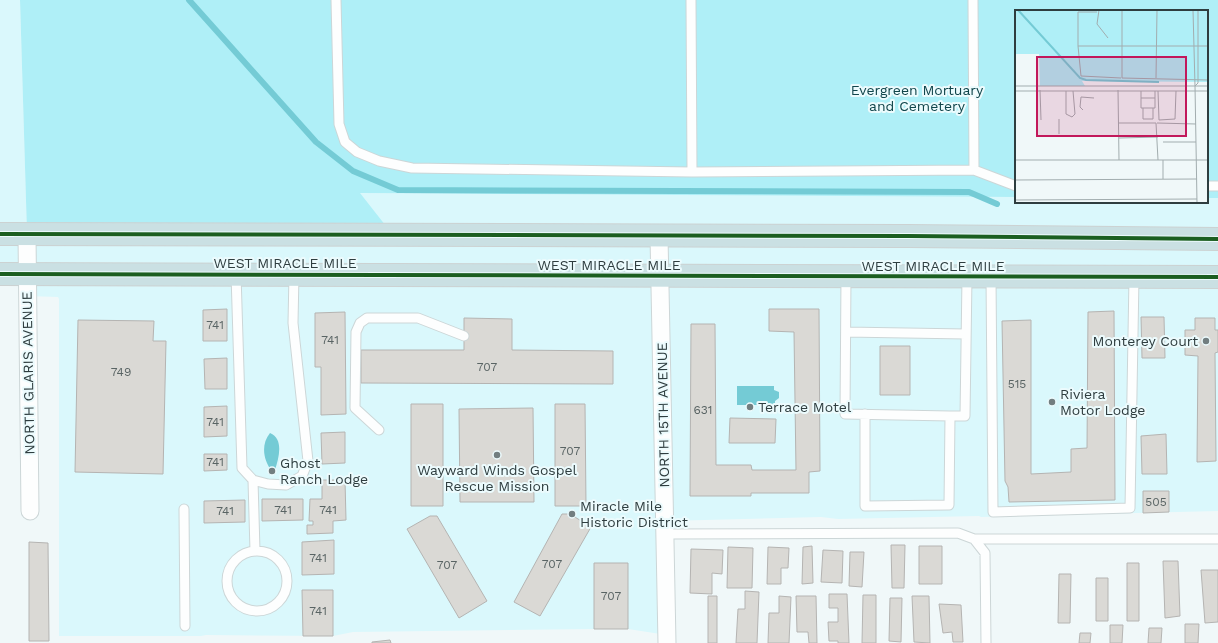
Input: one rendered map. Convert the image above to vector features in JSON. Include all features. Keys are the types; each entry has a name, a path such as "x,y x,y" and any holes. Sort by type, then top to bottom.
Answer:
{"highway":[{"name":"WEST MIRACLE MILE","path":"0,234 1218,239"},
{"name":"WEST MIRACLE MILE","path":"0,274 1218,277"}],"street":[{"name":"NORTH GLARIS AVENUE","path":"27,234 30,511"},
{"name":"NORTH 15TH AVENUE","path":"659,236 667,643"}],"lane":[{"path":"336,0 339,124 345,142 357,152 379,161 412,168 692,172 974,170 1015,186"},
{"path":"691,0 692,172"},
{"path":"973,0 974,170"},
{"path":"236,274 242,468 253,480 268,484 286,485 302,476 308,461 293,323 294,274"},
{"path":"846,276 845,414 950,416 965,416 967,277"},
{"path":"991,277 993,512 1130,508 1134,277"},
{"path":"379,430 355,408 356,332 360,323 367,318 418,318 464,336"},
{"path":"846,332 966,334"},
{"path":"865,414 865,506 949,505 950,416"},
{"path":"253,480 255,551"},
{"path":"184,509 184,626"},
{"path":"665,534 958,533 974,539 1218,539"},
{"path":"974,539 985,553 986,643"},
{"path":"255,551 265,552 274,556 281,563 286,573 287,583 285,593 279,602 271,608 261,611 251,610 234,602 229,593 227,584 227,575 237,558 245,553 255,551"}],"shaded area":[{"path":"0,0 20,0 27,234 392,235 359,193 1015,197 1015,203 1208,203 1208,198 1218,198 1218,511 981,517 838,519 821,517 665,521 667,635 628,629 594,629 353,632 333,636 59,636 59,299 58,297 27,296 27,274 0,274"},
{"path":"737,386 774,386 774,390 779,392 779,398 775,401 775,405 737,405"},
{"path":"270,433 277,439 279,444 279,454 275,470 271,470 268,466 264,452 265,442"}],"green space":[{"name":"Evergreen Mortuary and Cemetery","path":"20,0 1218,0 1218,198 1208,198 1208,10 1015,10 1015,197 360,193 393,235 27,234"}],"building":[{"path":"227,309 227,341 203,341 203,310"},
{"path":"769,309 819,309 820,471 809,472 809,493 751,493 751,496 690,496 691,324 715,324 716,465 751,465 752,470 796,470 794,332 769,331"},
{"path":"1114,311 1115,500 1009,502 1008,487 1005,481 1002,321 1031,320 1031,474 1071,472 1071,449 1087,448 1088,312"},
{"path":"345,312 346,414 321,415 321,367 315,367 315,313"},
{"path":"1141,317 1164,317 1165,358 1142,358"},
{"path":"464,318 512,319 512,350 613,351 613,384 361,383 361,350 464,350"},
{"path":"1195,318 1215,318 1215,330 1218,330 1218,352 1215,353 1216,461 1197,462 1198,356 1185,355 1185,330 1195,330"},
{"path":"78,320 154,321 153,341 166,341 163,474 75,472"},
{"path":"880,346 910,346 910,395 880,395"},
{"path":"227,358 227,389 205,389 204,359"},
{"path":"411,404 443,404 443,506 411,506"},
{"path":"555,404 585,404 586,506 555,506"},
{"path":"227,406 227,436 204,437 204,407"},
{"name":"Wayward Winds Gospel Rescue Mission","path":"533,408 534,502 460,502 459,409"},
{"path":"730,418 776,419 775,443 729,443"},
{"path":"345,432 345,463 322,464 321,433"},
{"path":"1166,434 1167,474 1142,474 1141,436"},
{"path":"204,454 227,454 227,470 204,471"},
{"path":"322,480 345,480 346,520 333,521 333,533 307,534 307,525 313,525 313,521 309,521 310,499 322,499"},
{"path":"1143,491 1169,491 1169,512 1143,513"},
{"path":"262,499 303,499 303,520 262,521"},
{"path":"245,500 245,522 204,523 204,501"},
{"path":"562,514 570,514 591,527 540,616 514,602"},
{"path":"430,516 437,516 487,601 459,618 407,529"},
{"path":"334,540 334,574 302,575 302,542"},
{"path":"29,542 48,543 49,641 29,641"},
{"path":"891,545 905,545 904,588 892,588"},
{"path":"812,546 813,583 802,584 803,547"},
{"path":"919,546 942,546 942,584 919,584"},
{"path":"728,547 753,548 752,588 727,588"},
{"path":"768,547 789,548 788,568 781,568 781,584 767,584"},
{"path":"691,549 723,550 722,574 712,573 712,594 690,593"},
{"path":"823,550 843,551 842,583 821,582"},
{"path":"850,552 864,552 862,587 849,586"},
{"path":"1163,561 1178,561 1180,616 1165,618"},
{"path":"594,563 628,563 628,629 594,629"},
{"path":"1127,563 1139,563 1139,621 1127,621"},
{"path":"1201,570 1218,570 1218,622 1205,623"},
{"path":"1059,574 1071,574 1070,623 1058,623"},
{"path":"1096,578 1108,578 1108,621 1096,621"},
{"path":"302,590 333,590 333,636 303,636"},
{"path":"745,591 759,592 757,643 736,643 738,609 745,609"},
{"path":"829,594 847,594 849,643 829,641 828,622 838,622 838,608 829,608"},
{"path":"863,595 876,595 876,643 862,643"},
{"path":"708,596 717,596 717,643 708,643"},
{"path":"779,596 791,597 789,643 768,643 769,613 779,613"},
{"path":"796,596 816,596 817,643 809,643 808,632 797,632"},
{"path":"912,596 929,596 930,643 914,642"},
{"path":"890,598 902,598 901,642 889,641"},
{"path":"939,604 961,605 963,642 953,642 952,632 943,633"},
{"path":"1185,624 1199,624 1198,643 1185,643"},
{"path":"1110,625 1123,625 1122,643 1110,643"},
{"path":"1149,628 1162,628 1161,643 1148,643"},
{"path":"1080,633 1091,633 1090,643 1079,643"},
{"path":"390,640 391,643 372,643 372,642"}],"waterway":[{"path":"189,0 316,142 353,171 398,190 969,192 997,204"}],"cycle path":[{"path":"0,234 908,236 1218,239"},
{"path":"0,274 1218,277"}],"place":[{"name":"Monterey Court","path":"1206,341"},
{"name":"Riviera Motor Lodge","path":"1052,402"},
{"name":"Terrace Motel","path":"750,407"},
{"name":"Wayward Winds Gospel Rescue Mission","path":"497,455"},
{"name":"Ghost Ranch Lodge","path":"272,471"},
{"name":"Miracle Mile Historic District","path":"572,514"}]}
